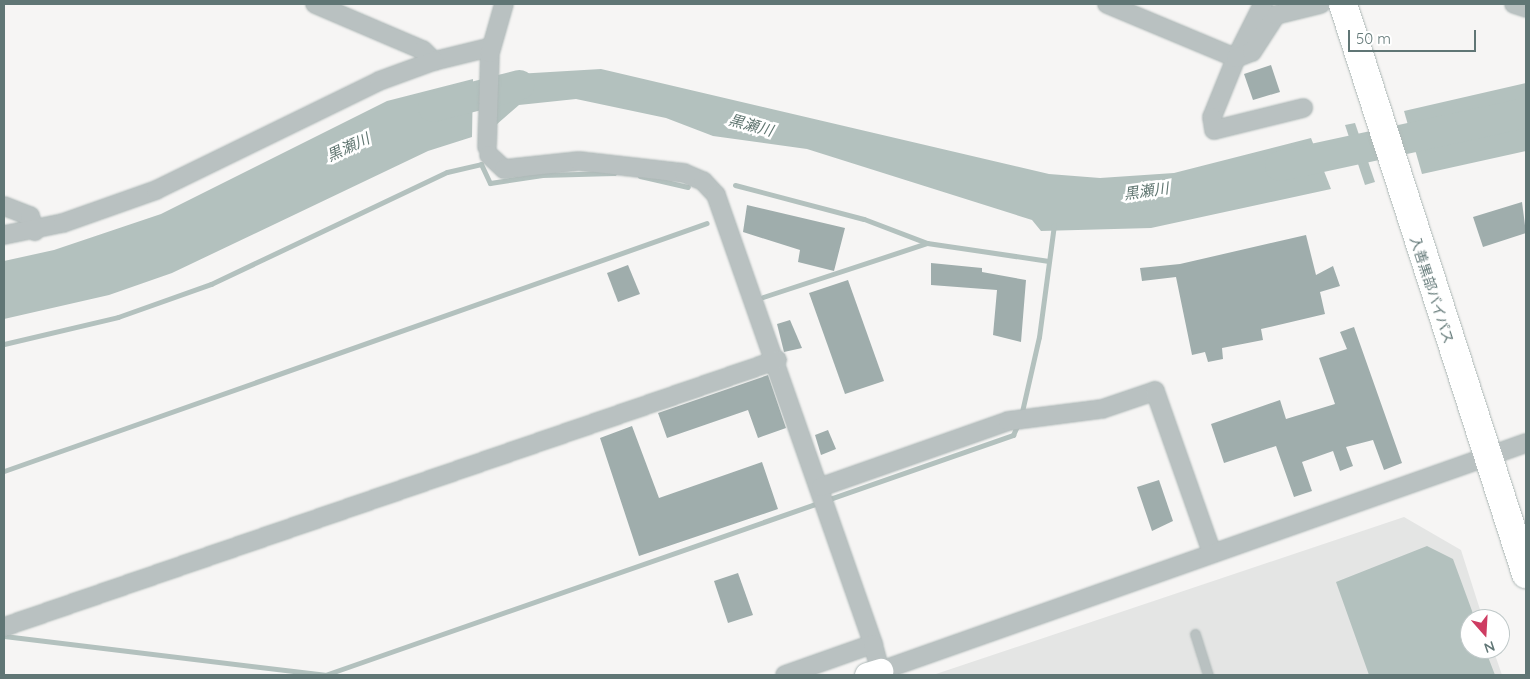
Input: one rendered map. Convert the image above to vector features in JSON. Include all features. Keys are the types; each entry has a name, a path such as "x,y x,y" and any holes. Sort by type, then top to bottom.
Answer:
{"highway":[{"name":"入善黒部バイパス","path":"1343,4 1402,194 1526,574"}],"street":[{"path":"315,4 423,50 434,61"},
{"path":"504,4 490,50 488,151 504,169 587,162 684,172 703,181 728,219 873,644 874,673 1526,442"},
{"path":"1106,4 1236,58 1252,52 1276,15 1321,4"},
{"path":"1264,4 1236,58 1212,118 1214,130 1303,108"},
{"path":"1514,4 1526,8"},
{"path":"4,235 35,231 156,190 379,81 434,61 490,50"},
{"path":"4,206 30,216 35,231"},
{"path":"4,627 777,360"},
{"path":"821,487 1008,421 1102,408 1155,391 1212,553"},
{"path":"785,675 873,644"}],"lane":[{"path":"1195,634 1208,675"}],"shaded area":[{"path":"1404,517 1461,550 1480,609 1460,609 1460,659 1496,659 1502,675 933,675"}],"water":[{"path":"601,69 1049,174 1100,178 1174,173 1311,138 1331,189 1151,228 1041,231 1032,220 807,149 713,136 666,118 576,99 519,105 496,125 498,75"},
{"path":"473,79 472,137 428,151 172,273 109,295 4,319 4,261 54,250 161,214 387,101"},
{"path":"1526,83 1526,151 1422,174 1404,111"},
{"path":"1355,123 1375,182 1365,185 1345,125"},
{"path":"1427,546 1453,559 1471,609 1460,609 1460,659 1489,659 1495,675 1369,675 1336,582"}],"building":[{"path":"1271,65 1280,92 1253,100 1244,74"},
{"path":"1522,202 1526,233 1483,247 1473,217"},
{"path":"747,205 845,228 834,271 798,262 800,250 743,232"},
{"path":"1306,235 1316,275 1333,266 1340,286 1320,292 1325,314 1261,329 1263,340 1222,348 1223,359 1208,362 1205,352 1192,355 1176,277 1142,281 1140,268 1180,264"},
{"path":"931,263 982,268 982,272 1026,280 1021,342 993,335 997,290 931,285"},
{"path":"628,265 640,294 618,302 607,273"},
{"path":"848,280 884,381 845,394 809,293"},
{"path":"790,320 802,348 784,352 777,324"},
{"path":"1354,327 1402,463 1384,470 1373,440 1346,447 1353,466 1340,471 1333,451 1302,462 1312,491 1294,497 1276,446 1224,463 1211,424 1280,400 1286,419 1335,404 1319,358 1347,349 1340,332"},
{"path":"768,375 786,428 758,438 748,410 667,438 658,413"},
{"path":"632,426 659,498 762,462 778,509 639,556 600,438"},
{"path":"828,430 836,449 821,455 815,435"},
{"path":"1159,480 1173,521 1152,531 1137,487"},
{"path":"738,573 753,615 728,623 714,581"}],"waterway":[{"name":"黒瀬川","path":"433,107 519,85"},
{"name":"黒瀬川","path":"1280,166 1526,113"},
{"path":"4,344 118,317 211,284 447,172 481,164 490,183 542,175 614,173"},
{"path":"640,176 688,187"},
{"path":"735,185 864,219 927,243"},
{"path":"4,471 707,223"},
{"path":"1021,416 1039,337 1054,225"},
{"path":"763,297 927,243 1049,261"},
{"path":"4,636 325,675 1013,435 1018,424"}]}
